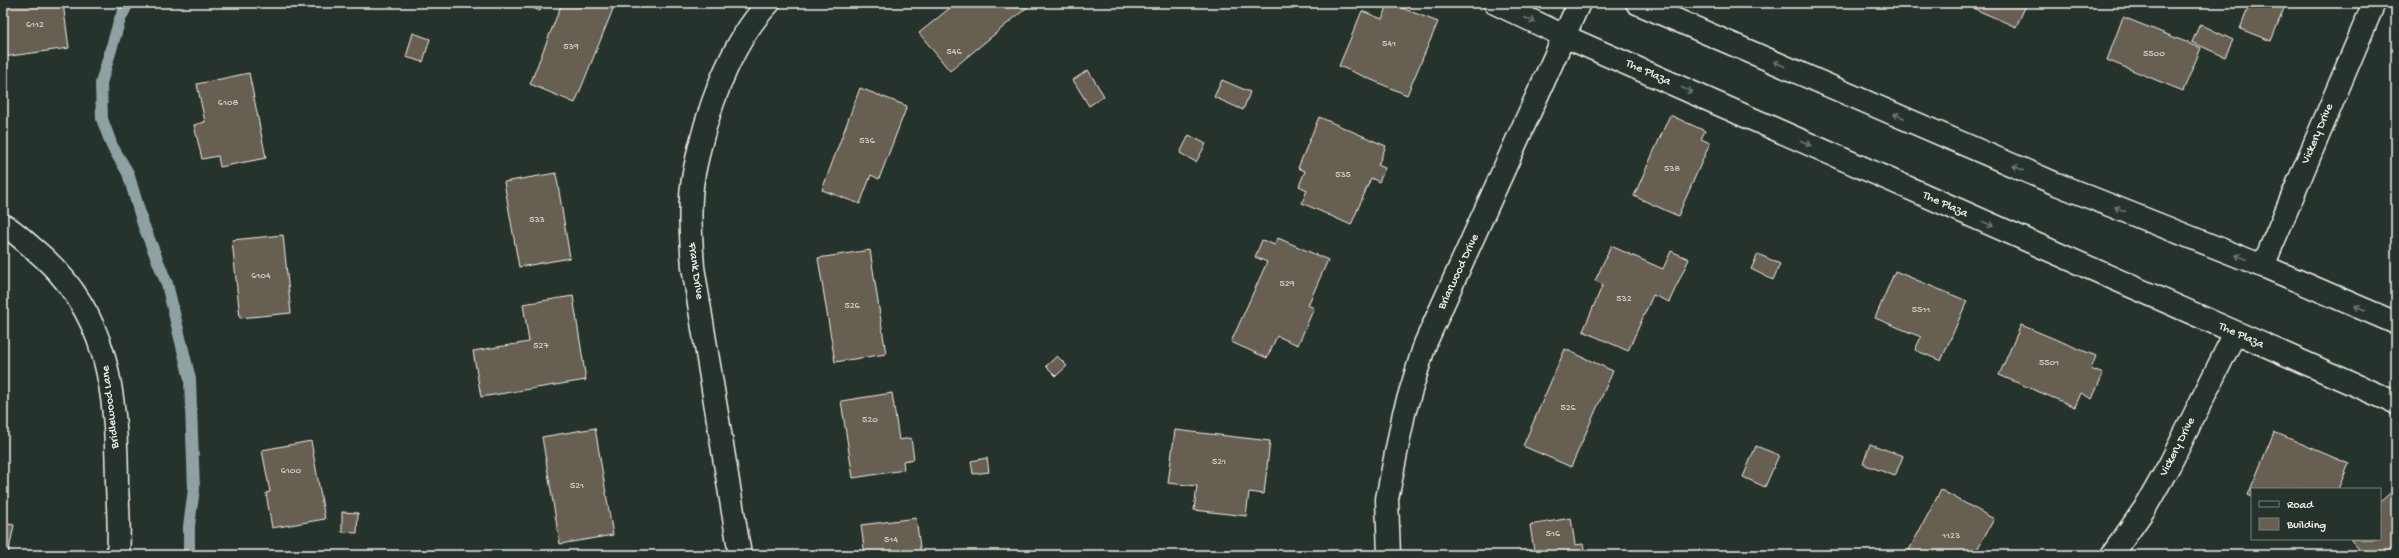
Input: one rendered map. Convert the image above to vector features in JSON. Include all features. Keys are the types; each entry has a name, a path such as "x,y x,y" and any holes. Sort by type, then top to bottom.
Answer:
{"street":[{"name":"Frank Drive","path":"740,555 693,267 690,231 694,174 714,98 740,42 769,3"},
{"name":"The Plaza","path":"1495,3 1564,36 2396,403"},
{"name":"Briarwood Drive","path":"1389,555 1387,499 1404,413 1425,344 1480,227 1579,3"},
{"path":"1637,3 2054,183 2263,266 2396,323"},
{"name":"Vickery Drive","path":"2263,266 2374,3"},
{"name":"Bridlewood Lane","path":"3,225 51,264 74,292 92,322 104,350 111,391 117,465 118,555"},
{"name":"Vickery Drive","path":"2112,555 2145,508 2170,464 2235,333"}],"building":[{"path":"3,3 63,3 69,48 3,57"},
{"path":"521,3 543,3 540,11"},
{"path":"562,3 611,3 610,7 613,9 575,103 530,84"},
{"path":"956,3 1029,3 1030,5 950,71 919,33"},
{"path":"1389,3 1438,22 1407,95 1339,66 1362,11 1382,19"},
{"path":"1961,3 2027,3 2016,27"},
{"path":"2250,3 2286,3 2271,41 2240,29"},
{"path":"2123,17 2201,48 2183,91 2107,60"},
{"path":"2200,24 2233,40 2225,57 2192,42"},
{"path":"413,33 430,39 423,62 406,57"},
{"path":"1088,70 1104,96 1089,106 1073,80"},
{"path":"249,73 266,158 220,167 218,156 202,159 194,125 205,122 197,84"},
{"path":"1222,80 1250,92 1243,110 1214,97"},
{"path":"860,88 907,106 879,179 871,175 860,204 822,190"},
{"path":"1670,115 1705,131 1701,139 1710,143 1678,216 1634,196"},
{"path":"1319,117 1386,146 1378,165 1385,168 1379,182 1371,178 1351,225 1302,203 1307,190 1299,186 1305,171 1298,168"},
{"path":"1189,135 1206,144 1196,162 1180,153"},
{"path":"556,173 570,258 519,267 504,182"},
{"path":"283,235 291,313 240,318 232,240"},
{"path":"1278,238 1328,260 1308,305 1314,308 1298,345 1277,336 1267,358 1231,342 1267,262 1255,257 1262,240 1275,245"},
{"path":"1611,246 1663,269 1671,251 1689,259 1669,302 1653,295 1628,351 1583,331 1603,284 1595,281"},
{"path":"870,250 886,354 835,362 818,258"},
{"path":"1758,254 1780,264 1773,280 1751,269"},
{"path":"1895,271 1967,301 1941,361 1915,350 1921,337 1875,318"},
{"path":"573,296 586,380 481,397 473,351 529,342 523,304"},
{"path":"2021,325 2096,356 2091,369 2103,374 2092,399 2081,393 2075,407 1999,375"},
{"path":"1565,349 1613,371 1571,467 1523,446"},
{"path":"1057,356 1067,366 1056,376 1046,366"},
{"path":"892,393 899,440 911,438 914,459 903,461 904,470 853,478 841,401"},
{"path":"595,428 613,535 560,544 542,437"},
{"path":"1175,430 1270,441 1264,494 1249,492 1246,516 1194,510 1197,486 1168,483"},
{"path":"2274,432 2349,464 2338,488 2251,488 2251,496 2248,495"},
{"path":"311,441 325,519 272,528 266,493 270,492 262,450"},
{"path":"1870,444 1903,456 1895,476 1863,464"},
{"path":"1756,446 1779,455 1765,487 1743,477"},
{"path":"987,458 989,472 973,474 971,461"},
{"path":"2396,488 2396,555 2353,555 2359,549 2351,540 2381,540 2381,501"},
{"path":"1941,490 1994,519 1974,555 1912,555 1908,552"},
{"path":"342,512 358,513 357,533 342,532"},
{"path":"916,518 921,555 865,555 861,525"},
{"path":"1571,518 1575,545 1583,544 1585,553 1594,552 1595,555 1525,555 1525,553 1534,551 1530,525"},
{"path":"3,523 14,525 8,555 3,555"}],"waterway":[{"path":"128,3 120,19 101,83 102,119 112,146 128,173 143,224 167,284 190,379 194,489 189,526 189,555"}]}
